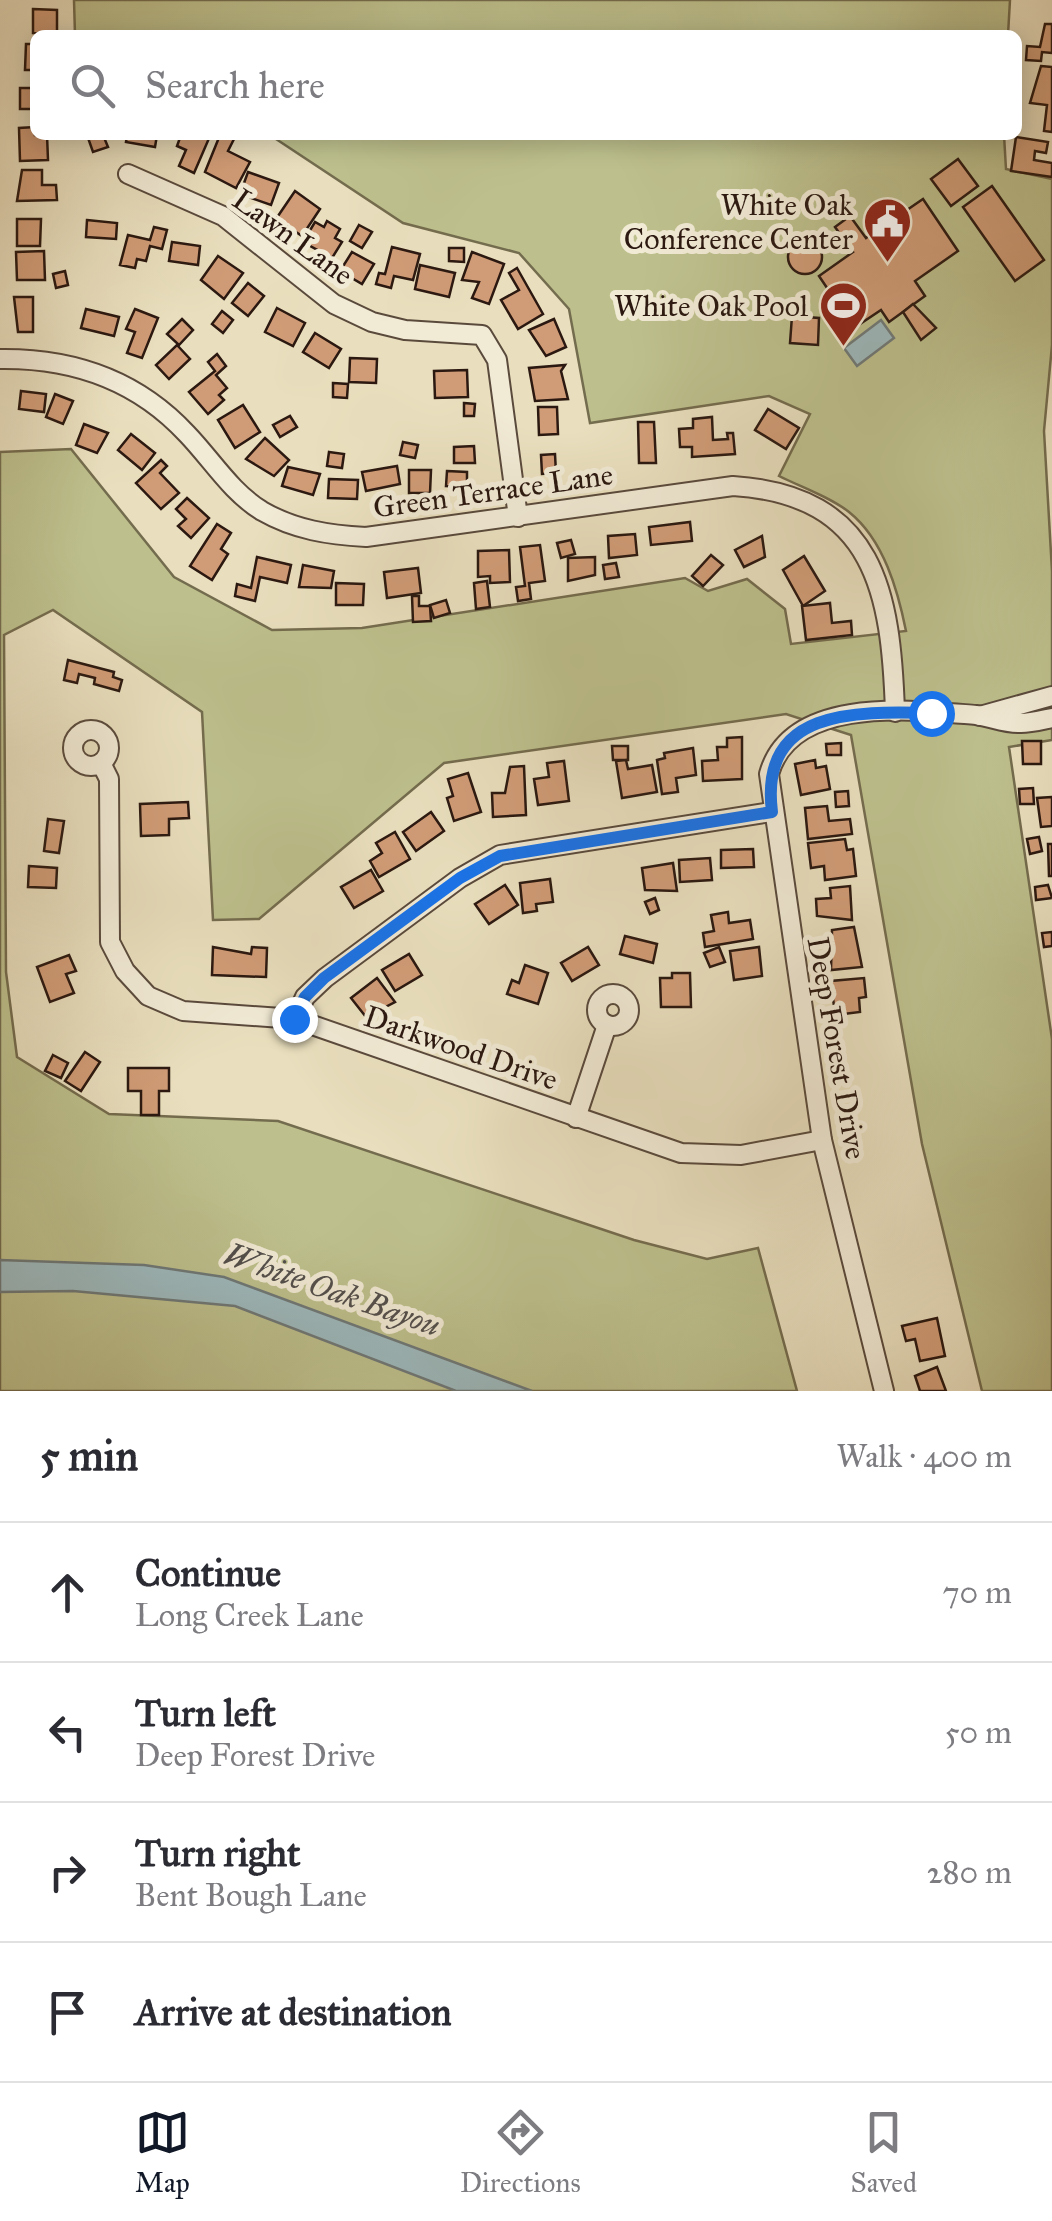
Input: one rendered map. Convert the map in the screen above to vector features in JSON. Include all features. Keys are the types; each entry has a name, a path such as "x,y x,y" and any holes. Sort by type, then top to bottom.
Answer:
{"street":[{"name":"Lawn Lane","path":"128,174 223,216 334,304 372,322 405,330 482,336 497,360 518,517"},
{"name":"Green Terrace Lane","path":"0,358 78,366 115,380 152,402 186,432 238,493 261,510 320,534 366,537 733,486 785,494 843,528 877,574 891,623 895,712"},
{"path":"980,716 1052,696"},
{"path":"895,712 980,716 1019,724 1052,718"},
{"name":"Deep Forest Drive","path":"884,1391 822,1140 772,812 772,763 786,742 810,726 845,716 895,712"},
{"name":"Darkwood Drive","path":"102,763 109,779 110,942 125,971 148,996 182,1012 294,1019 576,1118 699,1156 741,1155 822,1140"},
{"path":"294,1019 305,997 324,978 460,878 500,856 772,812"},
{"path":"576,1118 607,1026"}],"green space":[{"path":"74,0 1010,0 1008,30 75,30"},
{"path":"278,140 1004,140 1006,169 1052,179 1052,345 1044,431 1052,571 1052,740 1009,747 1052,1039 1052,1391 982,1391 922,1144 851,735 786,714 444,763 259,919 213,920 202,712 53,610 4,635 6,972 17,1057 109,1114 278,1121 634,1240 707,1259 758,1248 797,1391 0,1391 0,452 71,449 174,577 272,630 362,628 685,578 708,591 747,579 785,609 791,644 906,631 888,567 872,537 849,512 779,476 810,414 769,396 590,423 569,309 519,253 403,223"}],"water":[{"path":"881,320 894,338 857,366 844,348"},
{"path":"0,1260 144,1265 224,1277 532,1391 456,1391 235,1306 73,1291 0,1292"}],"building":[{"path":"33,9 57,10 57,30 33,30"},
{"path":"1045,24 1052,24 1052,53 1042,52 1041,61 1026,60 1027,46 1040,47"},
{"path":"26,44 30,44 30,70 25,70"},
{"path":"1041,66 1052,67 1052,132 1044,131 1047,105 1030,103"},
{"path":"20,88 30,88 30,109 20,109"},
{"path":"30,127 30,140 47,140 48,160 20,161 19,128"},
{"path":"89,140 105,140 108,147 93,152"},
{"path":"126,140 156,140 155,147"},
{"path":"179,140 208,140 194,173 179,166 186,150 177,146"},
{"path":"218,140 234,140 228,151 250,162 236,188 205,172"},
{"path":"1016,140 1048,142 1046,153 1035,151 1034,160 1052,163 1052,177 1011,171"},
{"path":"958,159 978,186 951,206 931,179"},
{"path":"22,170 42,170 42,185 56,185 57,200 17,201"},
{"path":"248,172 279,183 271,205 240,194"},
{"path":"992,186 1044,260 1015,281 963,207"},
{"path":"295,191 320,209 302,236 276,219"},
{"name":"White Oak Conference Center","path":"923,199 958,251 915,281 925,296 889,322 881,310 854,328 819,276 853,252 835,227 850,216 866,238"},
{"path":"17,219 41,219 40,246 17,246"},
{"path":"87,220 117,223 116,239 86,237"},
{"path":"327,221 340,229 335,238 342,242 332,258 303,242 315,222 324,227"},
{"path":"359,225 372,232 362,248 350,241"},
{"path":"154,227 167,230 162,249 150,246 146,261 137,259 135,268 120,265 128,235 150,240"},
{"path":"805,240 817,245 822,257 817,269 805,274 793,269 788,257 793,245"},
{"path":"172,242 200,246 198,265 169,261"},
{"path":"392,247 420,254 413,280 394,276 391,288 376,284 379,273 385,274"},
{"path":"449,248 464,248 464,262 449,261"},
{"path":"44,251 45,280 17,280 16,252"},
{"path":"352,252 374,264 362,284 340,271"},
{"path":"472,252 504,264 489,304 472,298 479,282 462,280"},
{"path":"218,256 243,273 224,299 201,280"},
{"path":"420,265 455,273 449,297 415,289"},
{"path":"517,268 543,314 518,329 501,300 519,290 509,273"},
{"path":"65,271 68,285 56,288 53,274"},
{"path":"248,283 264,296 248,316 232,303"},
{"path":"14,297 33,297 33,332 18,332"},
{"path":"913,304 936,328 921,340 903,312"},
{"path":"277,308 305,323 293,346 265,332"},
{"path":"86,309 119,317 114,336 81,328"},
{"path":"135,309 158,318 142,358 127,353 135,332 126,329"},
{"path":"222,311 233,320 223,333 212,324"},
{"path":"792,316 819,318 818,345 790,343"},
{"path":"182,319 193,330 179,345 167,334"},
{"path":"554,319 566,347 546,356 529,330"},
{"path":"315,333 341,349 329,368 303,352"},
{"path":"177,345 190,359 169,379 156,365"},
{"path":"217,354 226,366 216,375 227,388 219,395 224,400 208,414 189,392 215,371 208,362"},
{"path":"350,358 377,359 376,383 349,382"},
{"path":"565,365 561,371 568,399 535,401 529,368"},
{"path":"467,370 468,397 435,398 434,371"},
{"path":"333,383 348,384 347,398 333,397"},
{"path":"21,391 46,394 44,412 19,409"},
{"path":"55,394 73,401 63,424 46,417"},
{"path":"464,403 475,404 474,416 464,416"},
{"path":"243,405 260,432 235,448 218,420"},
{"path":"538,407 557,407 558,434 539,435"},
{"path":"768,409 799,428 786,449 755,430"},
{"path":"290,416 297,427 280,437 273,425"},
{"path":"712,417 713,440 728,439 727,433 733,433 735,454 692,457 692,447 680,447 679,429 693,428 693,419"},
{"path":"638,422 654,422 656,463 639,463"},
{"path":"84,424 108,433 97,453 76,445"},
{"path":"131,434 155,453 142,470 118,450"},
{"path":"265,438 289,460 274,476 246,459"},
{"path":"403,442 418,445 415,458 400,455"},
{"path":"474,446 475,463 454,463 454,447"},
{"path":"329,452 344,454 342,468 327,466"},
{"path":"555,454 556,473 542,474 541,455"},
{"path":"161,460 167,466 160,473 179,493 161,509 136,483"},
{"path":"397,466 400,484 366,491 362,472"},
{"path":"288,467 320,474 313,495 282,486"},
{"path":"409,470 431,470 430,493 409,493"},
{"path":"447,471 467,472 467,487 446,486"},
{"path":"329,479 358,480 357,499 328,498"},
{"path":"187,498 209,518 191,538 178,526 186,519 176,509"},
{"path":"690,522 692,541 651,545 649,527"},
{"path":"217,524 231,533 221,549 228,554 212,580 190,566"},
{"path":"635,534 637,555 609,558 608,536"},
{"path":"762,536 765,557 744,567 735,550"},
{"path":"571,540 575,554 561,558 557,543"},
{"path":"540,545 545,581 529,583 531,599 518,601 516,587 525,586 520,547"},
{"path":"509,550 510,582 490,583 490,576 478,577 478,551"},
{"path":"711,555 723,565 703,586 692,576"},
{"path":"804,556 825,591 803,606 783,570"},
{"path":"257,557 291,565 287,583 260,577 255,601 235,596 237,584 251,588"},
{"path":"595,557 595,575 568,581 568,558"},
{"path":"616,563 619,577 605,579 603,565"},
{"path":"303,565 334,571 331,588 299,587"},
{"path":"418,568 421,593 387,598 384,572"},
{"path":"487,581 490,607 476,609 474,583"},
{"path":"336,583 364,584 363,605 336,605"},
{"path":"412,596 419,596 419,606 430,606 431,621 413,622"},
{"path":"446,600 450,613 434,618 430,605"},
{"path":"830,603 832,623 851,621 852,635 806,640 802,606"},
{"path":"68,660 114,672 113,677 122,680 119,691 94,684 95,678 79,674 77,683 64,680"},
{"path":"742,737 742,779 703,781 702,761 718,760 717,747 727,747 727,738"},
{"path":"1022,741 1041,741 1041,764 1023,764"},
{"path":"841,743 841,755 827,755 826,744"},
{"path":"612,746 628,746 628,760 613,760"},
{"path":"693,748 696,775 676,778 678,792 662,794 657,760 665,758 664,753"},
{"path":"626,760 628,769 652,765 657,792 622,798 616,761"},
{"path":"815,760 816,768 826,766 830,789 801,795 795,764"},
{"path":"564,761 569,801 538,805 534,779 549,777 547,763"},
{"path":"524,766 526,815 493,817 492,793 505,793 510,767"},
{"path":"468,773 481,812 454,821 447,798 453,796 448,779"},
{"path":"1033,788 1034,804 1020,804 1019,789"},
{"path":"848,791 849,806 836,807 835,792"},
{"path":"1052,797 1052,826 1041,827 1037,798"},
{"path":"188,802 189,818 169,819 169,835 141,836 140,804"},
{"path":"827,806 829,821 850,819 852,834 808,839 805,808"},
{"path":"431,812 444,831 416,851 403,832"},
{"path":"48,819 64,821 59,853 44,851"},
{"path":"395,832 410,859 379,877 370,861 382,853 376,843"},
{"path":"1039,837 1042,851 1030,854 1027,839"},
{"path":"845,839 847,850 853,849 856,876 825,880 824,866 811,868 808,843"},
{"path":"1048,844 1052,844 1052,876 1049,876"},
{"path":"753,849 754,867 721,868 721,850"},
{"path":"710,858 712,880 680,882 679,860"},
{"path":"673,863 677,891 645,890 642,868"},
{"path":"29,866 57,868 56,888 28,887"},
{"path":"371,870 383,891 354,908 341,887"},
{"path":"550,879 553,902 536,904 537,911 523,913 520,883"},
{"path":"505,885 518,905 489,924 475,904"},
{"path":"1048,885 1052,898 1036,900 1035,887"},
{"path":"850,886 852,920 817,916 816,899 831,898 830,888"},
{"path":"655,898 659,910 650,914 645,902"},
{"path":"728,912 729,923 750,920 753,939 705,947 703,933 714,931 711,915"},
{"path":"854,927 862,967 831,970 832,930"},
{"path":"1052,932 1052,946 1044,947 1042,933"},
{"path":"625,936 657,944 653,963 620,954"},
{"path":"213,947 251,954 252,947 267,948 266,977 212,975"},
{"path":"588,947 599,965 572,981 561,963"},
{"path":"719,947 725,962 710,967 704,953"},
{"path":"759,947 762,976 734,980 730,951"},
{"path":"409,954 422,975 395,991 382,970"},
{"path":"69,955 76,971 66,974 74,993 50,1002 37,967"},
{"path":"525,965 548,973 538,1004 507,994 512,980 519,983"},
{"path":"672,973 690,973 691,1007 661,1007 660,978 672,978"},
{"path":"377,978 395,1002 366,1017 351,998"},
{"path":"864,978 866,997 859,998 860,1012 835,1015 831,981"},
{"path":"85,1052 100,1062 81,1091 65,1081"},
{"path":"53,1055 68,1063 61,1078 45,1071"},
{"path":"128,1068 169,1068 169,1091 159,1091 159,1115 141,1115 141,1091 128,1091"},
{"path":"937,1318 945,1356 920,1361 915,1339 906,1341 902,1326"},
{"path":"937,1367 946,1391 920,1391 915,1376"}],"place":[{"name":"White Oak Conference Center","path":"888,264"},
{"name":"White Oak Pool","path":"843,348"}],"route":[{"path":"294,1019 314,987 485,862 539,847 772,812 768,788 772,763 786,742 800,732 845,716 931,713"}],"water label":[{"name":"White Oak Bayou","path":"332,1290"}]}
